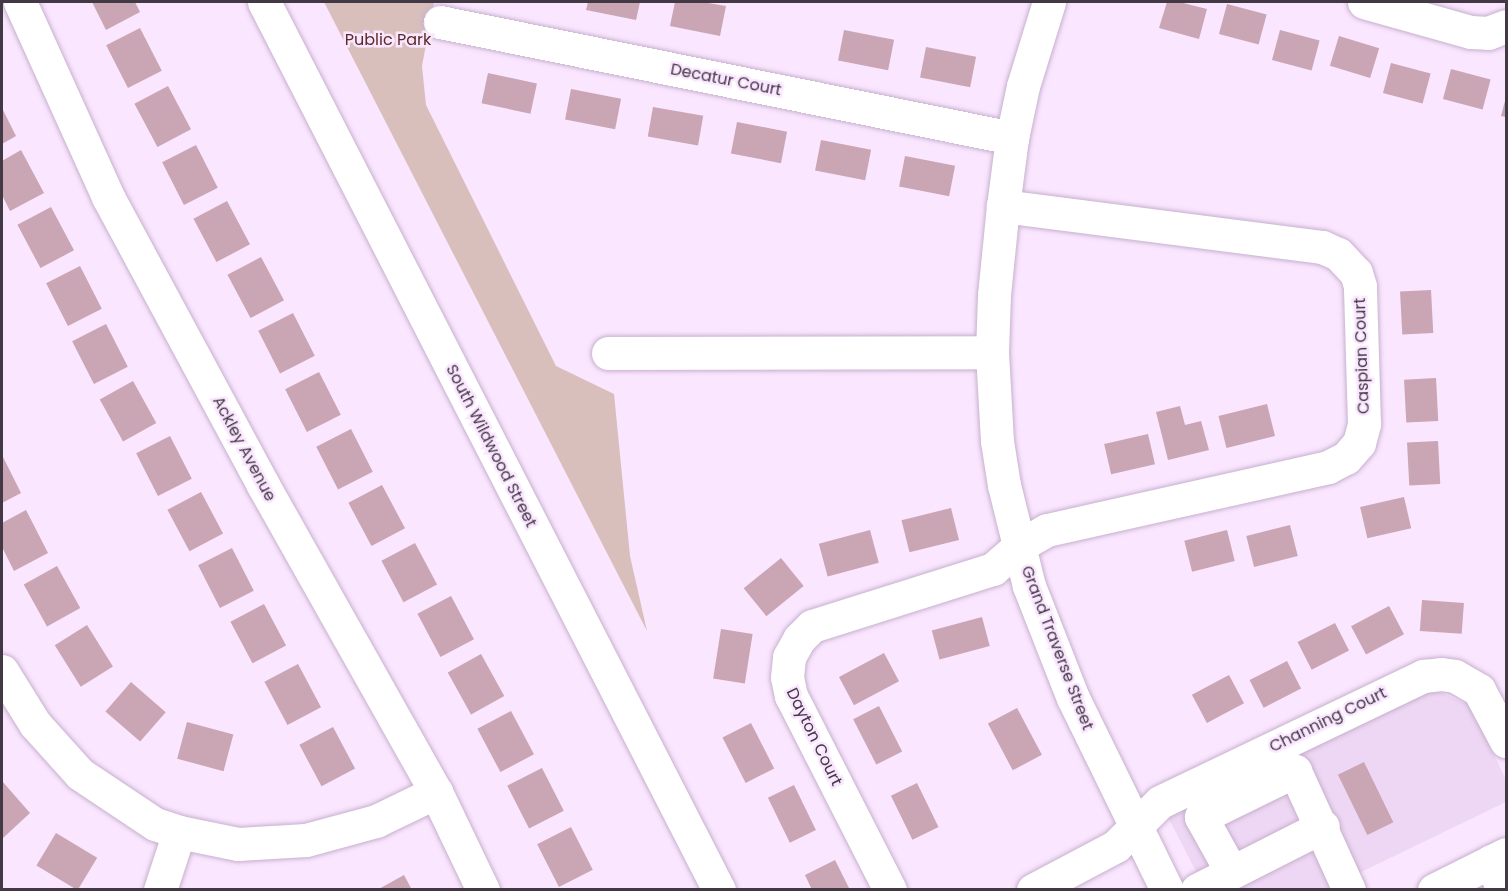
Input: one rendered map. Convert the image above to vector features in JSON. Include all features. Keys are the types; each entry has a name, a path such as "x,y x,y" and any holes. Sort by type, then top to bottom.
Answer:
{"street":[{"name":"Ackley Avenue","path":"20,2 108,197 263,485 436,792 483,890"},
{"name":"South Wildwood Street","path":"264,2 718,890"},
{"name":"Grand Traverse Street","path":"1049,2 1023,86 1012,138 1003,206 994,296 992,352 997,441 1018,546 1029,586 1073,698 1167,890"},
{"path":"1364,2 1471,32 1488,33 1506,26"},
{"name":"Decatur Court","path":"440,22 1012,138"},
{"name":"Caspian Court","path":"1003,206 1322,247 1338,254 1348,262 1360,286 1364,424 1359,443 1346,458 1328,467 1047,530 1018,546"},
{"path":"608,353 992,352"},
{"name":"Dayton Court","path":"890,890 792,696 786,677 789,657 799,639 812,626 993,569 1018,546"},
{"path":"2,671 35,724 80,774 155,824 178,832 238,844 306,840 376,820 436,792"},
{"name":"Channing Court","path":"1136,828 1160,802 1423,676 1441,674 1455,676 1479,690 1506,741"},
{"path":"1231,872 1201,817 1295,771 1323,826 1332,856 1349,890"},
{"path":"1197,890 1323,826"},
{"path":"1034,890 1116,846 1136,828"},
{"path":"160,890 178,832"},
{"path":"1434,890 1500,868"}],"shaded area":[{"path":"1428,687 1471,706 1506,780 1506,802 1326,889 1205,889 1168,817"}],"green space":[{"name":"Public Park","path":"324,2 434,2 422,66 426,105 556,366 614,394 630,556 647,631"}],"building":[{"path":"92,2 135,2 140,12 106,30"},
{"path":"588,2 640,2 636,20 586,10"},
{"path":"675,2 702,2 726,6 720,36 670,26"},
{"path":"1167,2 1179,2 1207,9 1199,39 1159,28"},
{"path":"1227,4 1267,15 1259,45 1219,34"},
{"path":"140,28 162,71 128,88 106,45"},
{"path":"844,30 894,40 888,70 838,60"},
{"path":"1280,30 1320,41 1312,71 1272,60"},
{"path":"1339,36 1379,48 1370,78 1330,66"},
{"path":"926,47 976,57 970,87 920,77"},
{"path":"1391,63 1431,74 1423,104 1383,93"},
{"path":"1451,69 1491,80 1483,110 1443,99"},
{"path":"488,73 537,83 530,114 482,103"},
{"path":"168,86 191,129 157,147 134,104"},
{"path":"571,89 621,99 615,129 565,119"},
{"path":"1506,97 1506,117 1501,116"},
{"path":"653,107 703,116 698,145 648,137"},
{"path":"2,108 16,136 2,144"},
{"path":"737,122 787,132 781,163 731,153"},
{"path":"821,140 871,150 865,180 815,170"},
{"path":"196,145 218,188 184,205 162,162"},
{"path":"21,150 44,193 10,211 2,195 2,161"},
{"path":"905,156 955,166 949,196 899,186"},
{"path":"227,201 250,244 216,262 193,219"},
{"path":"51,207 74,250 40,268 17,225"},
{"path":"261,257 284,300 250,318 227,275"},
{"path":"80,266 102,309 68,326 46,283"},
{"path":"1431,290 1433,333 1402,335 1400,292"},
{"path":"293,313 315,356 280,373 258,331"},
{"path":"106,324 128,367 94,384 72,341"},
{"path":"319,372 341,415 307,432 285,389"},
{"path":"1436,378 1438,421 1406,423 1404,380"},
{"path":"133,381 156,423 123,441 100,399"},
{"path":"1267,404 1275,436 1226,448 1218,416"},
{"path":"1180,406 1185,425 1201,421 1209,450 1168,460 1156,412"},
{"path":"351,429 373,472 338,489 316,447"},
{"path":"1148,434 1155,464 1111,474 1104,444"},
{"path":"170,436 192,479 158,496 136,453"},
{"path":"1438,441 1440,484 1409,486 1407,443"},
{"path":"2,455 21,493 2,503"},
{"path":"382,485 405,528 371,546 348,503"},
{"path":"201,492 223,533 190,551 167,510"},
{"path":"1404,497 1411,528 1367,538 1360,507"},
{"path":"951,508 959,540 909,552 902,520"},
{"path":"26,510 48,553 14,571 2,547 2,523"},
{"path":"1290,525 1298,556 1254,567 1246,536"},
{"path":"870,530 879,563 828,577 819,544"},
{"path":"1227,530 1235,561 1192,572 1184,541"},
{"path":"415,543 437,584 404,602 381,561"},
{"path":"232,548 254,591 220,608 198,565"},
{"path":"781,558 804,586 766,616 744,588"},
{"path":"57,566 80,608 47,626 24,584"},
{"path":"451,596 474,639 440,657 417,614"},
{"path":"1422,600 1464,603 1462,634 1420,631"},
{"path":"264,604 286,645 253,663 230,622"},
{"path":"1389,606 1404,634 1366,654 1351,626"},
{"path":"982,617 990,646 940,659 932,630"},
{"path":"1335,623 1349,651 1312,670 1298,642"},
{"path":"87,625 113,667 81,687 55,645"},
{"path":"721,629 753,634 745,683 713,678"},
{"path":"884,653 899,681 854,705 839,677"},
{"path":"481,654 504,696 471,714 448,672"},
{"path":"1287,661 1301,689 1264,708 1250,680"},
{"path":"298,664 321,707 287,725 264,682"},
{"path":"1229,675 1244,703 1207,723 1192,695"},
{"path":"131,682 166,712 140,742 105,711"},
{"path":"879,706 902,751 876,765 853,719"},
{"path":"1017,708 1042,755 1013,770 988,723"},
{"path":"511,711 534,754 500,772 477,729"},
{"path":"187,722 233,734 224,771 177,759"},
{"path":"751,723 774,768 746,783 722,738"},
{"path":"333,727 355,768 322,786 299,745"},
{"path":"1364,762 1393,822 1367,835 1338,775"},
{"path":"542,768 564,811 529,828 507,786"},
{"path":"2,781 30,813 3,838 2,836"},
{"path":"917,783 938,827 912,840 891,796"},
{"path":"794,785 816,830 790,843 768,798"},
{"path":"571,827 593,870 559,887 537,844"},
{"path":"56,833 97,858 78,890 36,866"},
{"path":"835,860 850,890 812,890 805,875"},
{"path":"404,875 412,890 377,890"}]}
